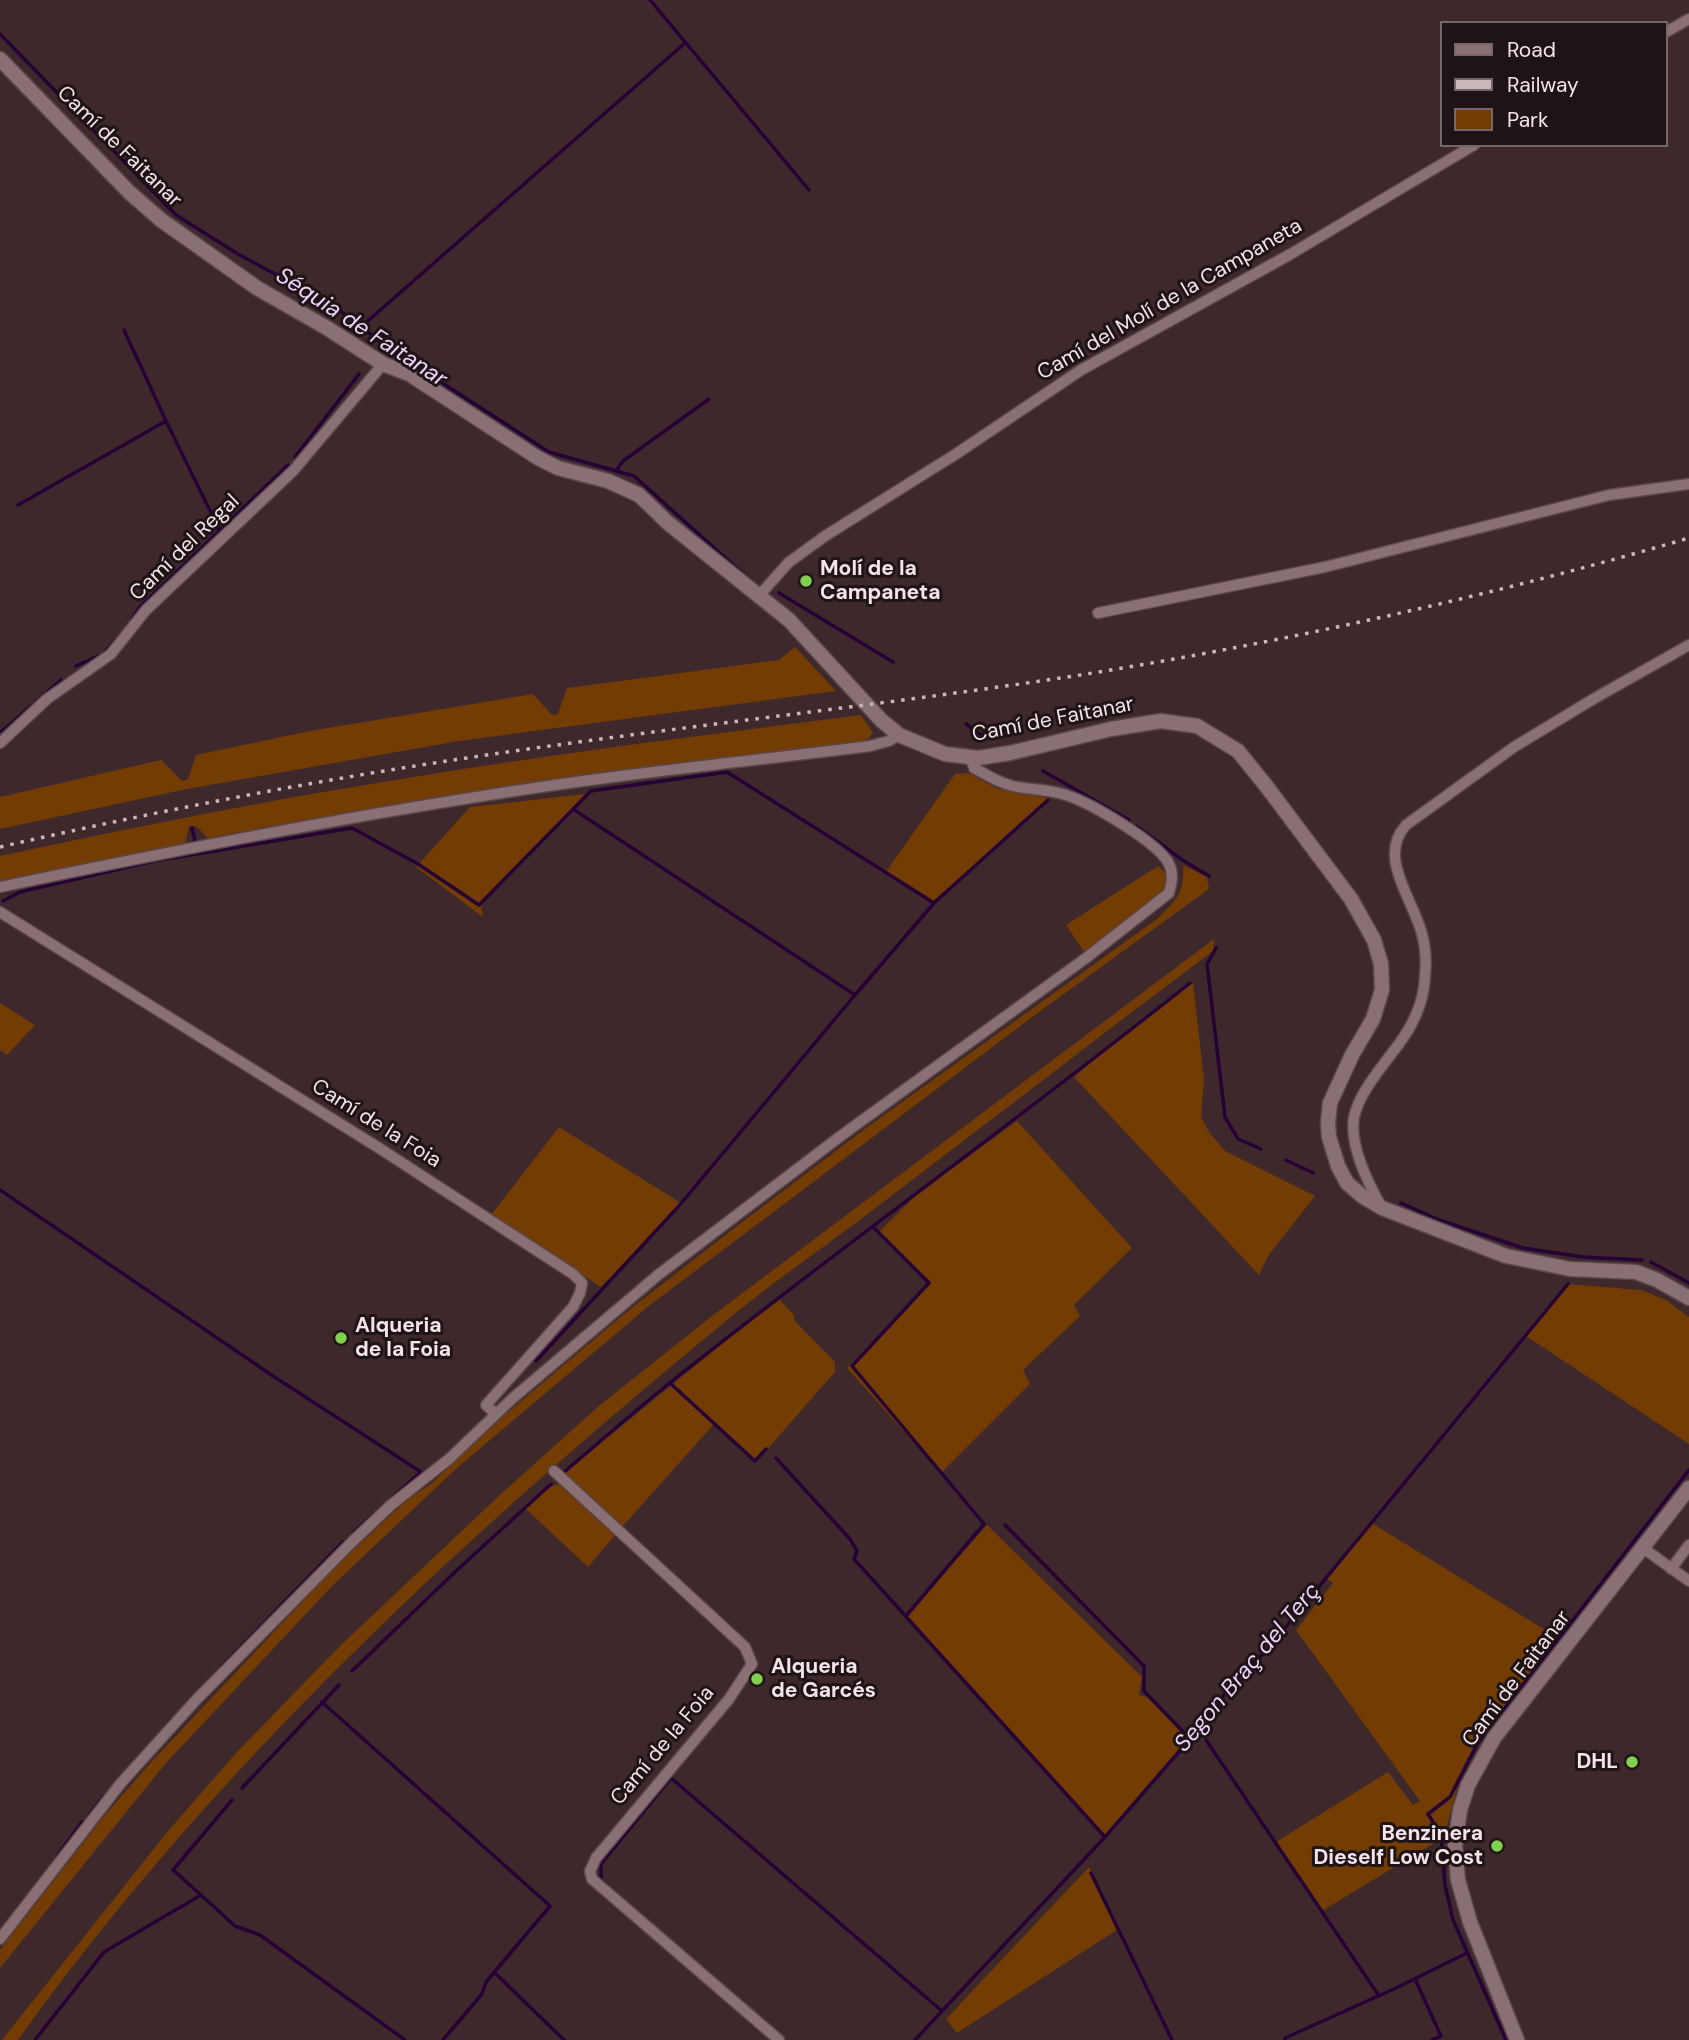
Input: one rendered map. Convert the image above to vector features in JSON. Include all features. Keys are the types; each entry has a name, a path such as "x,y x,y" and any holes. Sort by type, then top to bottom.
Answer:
{"street":[{"path":"1668,31 1689,19"},
{"name":"Camí de Faitanar","path":"0,59 130,193 161,220 231,271 383,364 409,374 538,458 558,468 608,481 639,495 668,523 789,620 881,720 899,735 945,754 971,758 1010,753 1111,729 1161,721 1197,726 1237,751 1351,899 1374,940 1381,964 1382,990 1373,1019 1352,1055 1330,1103 1329,1137 1338,1166 1347,1183 1382,1208 1506,1256 1570,1269 1636,1272 1689,1298"},
{"name":"Camí del Molí de la Campaneta","path":"758,597 788,563 825,536 956,454 1081,370 1289,255 1472,147"},
{"name":"Camí del Regal","path":"0,743 47,699 111,654 146,610 293,471 383,364"},
{"path":"1098,613 1325,567 1609,495 1689,484"},
{"path":"1382,1208 1362,1163 1356,1143 1354,1117 1360,1099 1413,1023 1426,972 1426,955 1421,932 1395,861 1394,843 1399,832 1514,747 1689,645"},
{"path":"0,887 169,851 343,819 549,786 870,746 899,735"},
{"path":"0,1939 121,1783 197,1699 391,1506 449,1459 496,1414 658,1275 842,1135 1086,958 1169,893 1173,880 1170,864 1161,853 1121,824 1065,794 998,781 974,768 971,758"},
{"name":"Camí de la Foia","path":"0,912 379,1148 573,1274 582,1283 573,1307 486,1405 496,1414"},
{"name":"Camí de la Foia","path":"554,1471 746,1647 752,1664 729,1699 596,1858 590,1871 592,1879 779,2040"},
{"name":"Camí de Faitanar","path":"1517,2040 1463,1903 1455,1863 1460,1810 1468,1785 1494,1738 1689,1488"},
{"path":"1671,1569 1689,1545"},
{"path":"1643,1548 1689,1581"}],"green space":[{"path":"795,647 836,691 459,741 187,789 0,829 0,797 161,760 182,781 188,779 196,755 310,731 533,694 552,715 558,714 567,688 779,660"},
{"path":"861,715 873,733 868,739 854,743 530,784 208,838 196,826 189,827 185,844 0,882 0,856 197,815 511,762"},
{"path":"969,773 996,788 1051,799 932,902 885,873 955,774"},
{"path":"585,794 481,905 483,917 416,867 470,807"},
{"path":"1183,865 1207,877 1209,889 1039,1012 650,1305 458,1467 334,1584 166,1763 0,1968 0,1950 105,1815 153,1760 336,1566 407,1500 432,1483 507,1413 629,1310 866,1128 1157,919 1181,890"},
{"path":"1158,866 1166,873 1164,897 1085,953 1066,925"},
{"path":"1214,939 1213,951 732,1316 634,1397 443,1567 351,1655 262,1746 177,1840 95,1938 18,2040 2,2040 168,1831 237,1752 341,1645 502,1493 600,1405 712,1316"},
{"path":"1193,983 1204,1079 1201,1117 1209,1132 1225,1151 1315,1196 1268,1256 1259,1275 1074,1077 1127,1032"},
{"path":"0,1003 35,1025 7,1055 0,1050"},
{"path":"1017,1121 1132,1248 1074,1305 1080,1316 1023,1370 1030,1384 941,1473 847,1368 930,1281 879,1232 915,1196"},
{"path":"559,1127 681,1203 601,1287 491,1215"},
{"path":"1568,1284 1641,1290 1666,1300 1689,1317 1689,1444 1526,1336"},
{"path":"778,1298 794,1315 794,1320 835,1362 835,1372 756,1462 714,1424 623,1526 564,1473"},
{"path":"559,1484 615,1535 588,1567 524,1507 547,1488"},
{"path":"1370,1522 1558,1638 1483,1734 1462,1770 1444,1837 1322,1911 1276,1842 1388,1772 1413,1805 1420,1801 1296,1630 1333,1583 1325,1578"},
{"path":"987,1525 1142,1677 1139,1695 1147,1697 1190,1739 1105,1837 905,1617"},
{"path":"1089,1867 1120,1928 957,2033 946,2019"}],"waterway":[{"path":"650,0 809,190"},
{"name":"Séquia de Faitanar","path":"0,34 176,215 238,254 323,300 382,344 549,452 634,476 750,580"},
{"path":"361,327 685,43"},
{"path":"18,505 166,421 124,330"},
{"path":"295,457 359,374"},
{"path":"616,471 623,461 709,399"},
{"path":"166,421 220,531"},
{"path":"132,619 140,607 288,465"},
{"name":"Séquia de Faitanar","path":"779,593 893,662"},
{"path":"76,666 103,654 115,641"},
{"path":"0,733 61,680"},
{"name":"Séquia de Faitanar","path":"966,724 981,735"},
{"name":"Séquia de Faitanar","path":"1043,771 1129,820"},
{"path":"3,901 20,892 154,861 352,828 418,864 479,905 591,791 727,772 934,903 1048,800"},
{"path":"573,809 855,995 934,903"},
{"name":"Séquia de Faitanar","path":"1136,826 1209,876"},
{"path":"192,828 195,841"},
{"name":"Séquia de Faitanar","path":"1216,948 1207,964 1225,1117 1238,1139 1261,1149"},
{"path":"563,1473 662,1389 741,1327 1190,983"},
{"path":"536,1361 678,1207 855,995"},
{"name":"Séquia de Faitanar","path":"1286,1160 1313,1173"},
{"path":"0,1190 273,1376 421,1472 392,1498"},
{"name":"Séquia de Faitanar","path":"1401,1203 1439,1220 1523,1248 1583,1257 1642,1260"},
{"path":"873,1227 929,1283 852,1366 984,1524 906,1616"},
{"name":"Séquia de Faitanar","path":"1651,1262 1689,1283"},
{"name":"Segon Braç del Terç","path":"915,2040 1105,1837 1190,1739 1233,1683 1266,1651 1568,1284"},
{"path":"670,1383 755,1461 766,1449"},
{"path":"776,1458 850,1539 857,1551 854,1559 1105,1837"},
{"path":"1506,2040 1453,1920 1445,1885 1441,1835 1428,1814 1450,1797 1477,1744 1689,1470"},
{"path":"352,1671 551,1484"},
{"path":"354,1532 374,1514"},
{"path":"1005,1525 1144,1666 1144,1691 1190,1739"},
{"path":"222,1666 343,1542"},
{"path":"242,1788 339,1685"},
{"path":"322,1702 550,1906 486,1982 482,1994 443,2040"},
{"path":"1206,1740 1379,1996"},
{"path":"609,1887 601,1880 601,1864 671,1778 942,2011"},
{"path":"90,1814 104,1796"},
{"path":"35,2040 104,1952 201,1895 173,1870 232,1800"},
{"path":"58,1855 82,1822"},
{"path":"1091,1873 1172,2040"},
{"path":"201,1895 235,1926 260,1935 405,2040"},
{"path":"1285,2040 1467,1953"},
{"path":"494,1972 564,2040"},
{"path":"1415,1979 1441,2036 1432,2040"}],"railway":[{"path":"0,847 375,772 1074,676 1229,649 1461,599 1689,538"}],"place":[{"name":"Molí de la Campaneta","path":"806,581"},
{"name":"Alqueria de la Foia","path":"341,1338"},
{"name":"Alqueria de Garcés","path":"757,1679"},
{"name":"DHL","path":"1632,1762"},
{"name":"Benzinera Dieself Low Cost","path":"1497,1846"}]}
